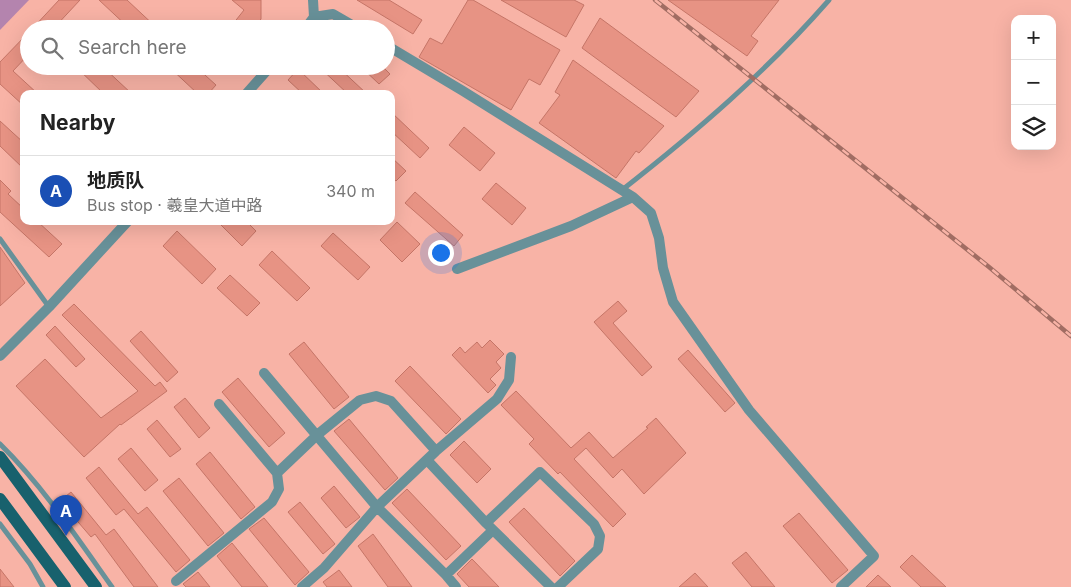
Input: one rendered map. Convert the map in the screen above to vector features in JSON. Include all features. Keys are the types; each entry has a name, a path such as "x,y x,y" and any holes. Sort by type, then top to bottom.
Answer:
{"main road":[{"path":"0,457 96,587"},
{"path":"0,499 65,587"}],"street":[{"path":"312,20 314,17 313,0"},
{"path":"314,17 333,14 343,20"},
{"path":"395,50 622,190 651,213 659,238 663,268 673,302 749,410 874,556 841,587"},
{"path":"250,90 264,75"},
{"path":"457,269 571,226 633,197"},
{"path":"0,356 49,307 124,225"},
{"path":"302,587 324,568 378,507 436,451 497,399 509,380 511,357"},
{"path":"264,373 378,507 456,587"},
{"path":"277,473 317,435 360,400 370,396 381,396 394,404 436,451"},
{"path":"176,581 272,502 279,489 277,473 220,404"},
{"path":"427,460 551,587"},
{"path":"446,575 540,472 594,524 600,536 598,549 558,587"}],"lane":[{"path":"622,190 674,149 724,105 779,53 829,0"},
{"path":"0,239 49,307"},
{"path":"0,444 20,463 112,587"},
{"path":"0,524 30,564 43,587"}],"shaded area":[{"path":"0,0 29,0 0,30"}],"building":[{"path":"59,0 80,0 61,20 40,20"},
{"path":"99,0 127,0 148,20 120,20"},
{"path":"232,0 261,0 260,20 236,20 244,10"},
{"path":"357,0 389,0 422,20 413,34 395,23 395,20 390,20"},
{"path":"468,0 473,0 560,50 540,85 529,79 511,110 419,57 430,38 442,44"},
{"path":"501,0 574,0 584,5 566,37"},
{"path":"668,0 779,0 751,36 758,41 747,56"},
{"path":"600,18 699,91 676,117 582,48"},
{"path":"20,41 20,64 13,71 34,90 20,90 20,102 0,84 0,62"},
{"path":"573,60 664,126 639,153 636,151 616,178 539,123 560,95 555,92"},
{"path":"84,75 112,75 128,90 100,90"},
{"path":"178,75 205,75 216,85 212,90 194,90"},
{"path":"293,75 304,75 320,90 299,90 288,80"},
{"path":"328,75 347,75 363,90 344,90"},
{"path":"370,75 389,75 379,84"},
{"path":"395,116 429,148 420,158 395,135"},
{"path":"0,121 20,139 20,165 0,146"},
{"path":"464,127 495,153 480,171 449,145"},
{"path":"395,161 406,171 395,180"},
{"path":"0,180 11,191 8,194 20,205 20,225 41,225 62,244 49,257 0,212"},
{"path":"496,183 526,208 512,225 482,199"},
{"path":"415,192 463,235 454,246 405,203"},
{"path":"397,222 420,244 402,262 380,240"},
{"path":"221,225 250,225 256,231 242,246"},
{"path":"177,231 216,269 202,284 163,246"},
{"path":"333,233 370,267 358,280 321,246"},
{"path":"0,247 25,283 0,306"},
{"path":"272,251 310,288 297,301 259,265"},
{"path":"230,275 260,303 247,316 217,288"},
{"path":"618,301 627,311 613,323 652,367 642,376 594,322"},
{"path":"74,304 155,386 160,382 167,391 120,424 84,457 16,386 45,359 101,418 138,391 62,315"},
{"path":"55,326 85,359 76,367 46,335"},
{"path":"141,331 178,372 167,382 130,341"},
{"path":"490,340 504,354 496,362 501,368 490,379 496,385 488,393 452,355 460,347 465,353 477,342 482,348"},
{"path":"304,342 349,397 334,409 289,354"},
{"path":"688,350 735,403 725,412 678,359"},
{"path":"410,366 461,419 446,434 395,381"},
{"path":"238,378 285,433 269,447 222,392"},
{"path":"516,391 571,448 589,432 613,458 648,428 646,427 656,418 686,453 644,494 622,469 613,478 586,448 574,459 626,514 613,527 560,472 558,474 529,444 534,439 501,405"},
{"path":"185,398 210,428 199,438 174,407"},
{"path":"349,419 398,478 385,490 334,431"},
{"path":"157,420 181,449 170,457 147,429"},
{"path":"464,441 491,469 477,483 450,455"},
{"path":"131,448 158,480 145,491 118,459"},
{"path":"210,452 255,507 241,519 196,464"},
{"path":"99,467 138,514 147,507 190,560 176,572 124,509 116,515 86,478"},
{"path":"179,478 224,533 208,546 163,491"},
{"path":"334,486 360,517 346,528 321,498"},
{"path":"407,489 461,546 446,560 392,503"},
{"path":"71,492 106,535 114,529 158,587 134,587 95,534 91,537 60,501"},
{"path":"300,502 335,544 323,554 288,512"},
{"path":"524,508 575,561 560,576 509,522"},
{"path":"799,513 848,570 832,583 783,526"},
{"path":"264,518 309,572 295,585 249,529"},
{"path":"373,534 412,587 388,587 358,546"},
{"path":"232,543 268,587 242,587 217,556"},
{"path":"746,552 775,587 752,587 732,563"},
{"path":"912,555 946,587 921,587 900,567"},
{"path":"472,559 499,587 469,587 457,574"},
{"path":"0,569 14,587 0,587"},
{"path":"339,570 352,587 327,587 323,582"},
{"path":"198,572 210,587 186,587 183,584"},
{"path":"695,573 708,587 679,587"},
{"path":"878,575 891,587 866,587"}],"railway":[{"path":"655,0 989,267 1071,336"}],"place":[{"name":"地质队","path":"66,536"}]}
